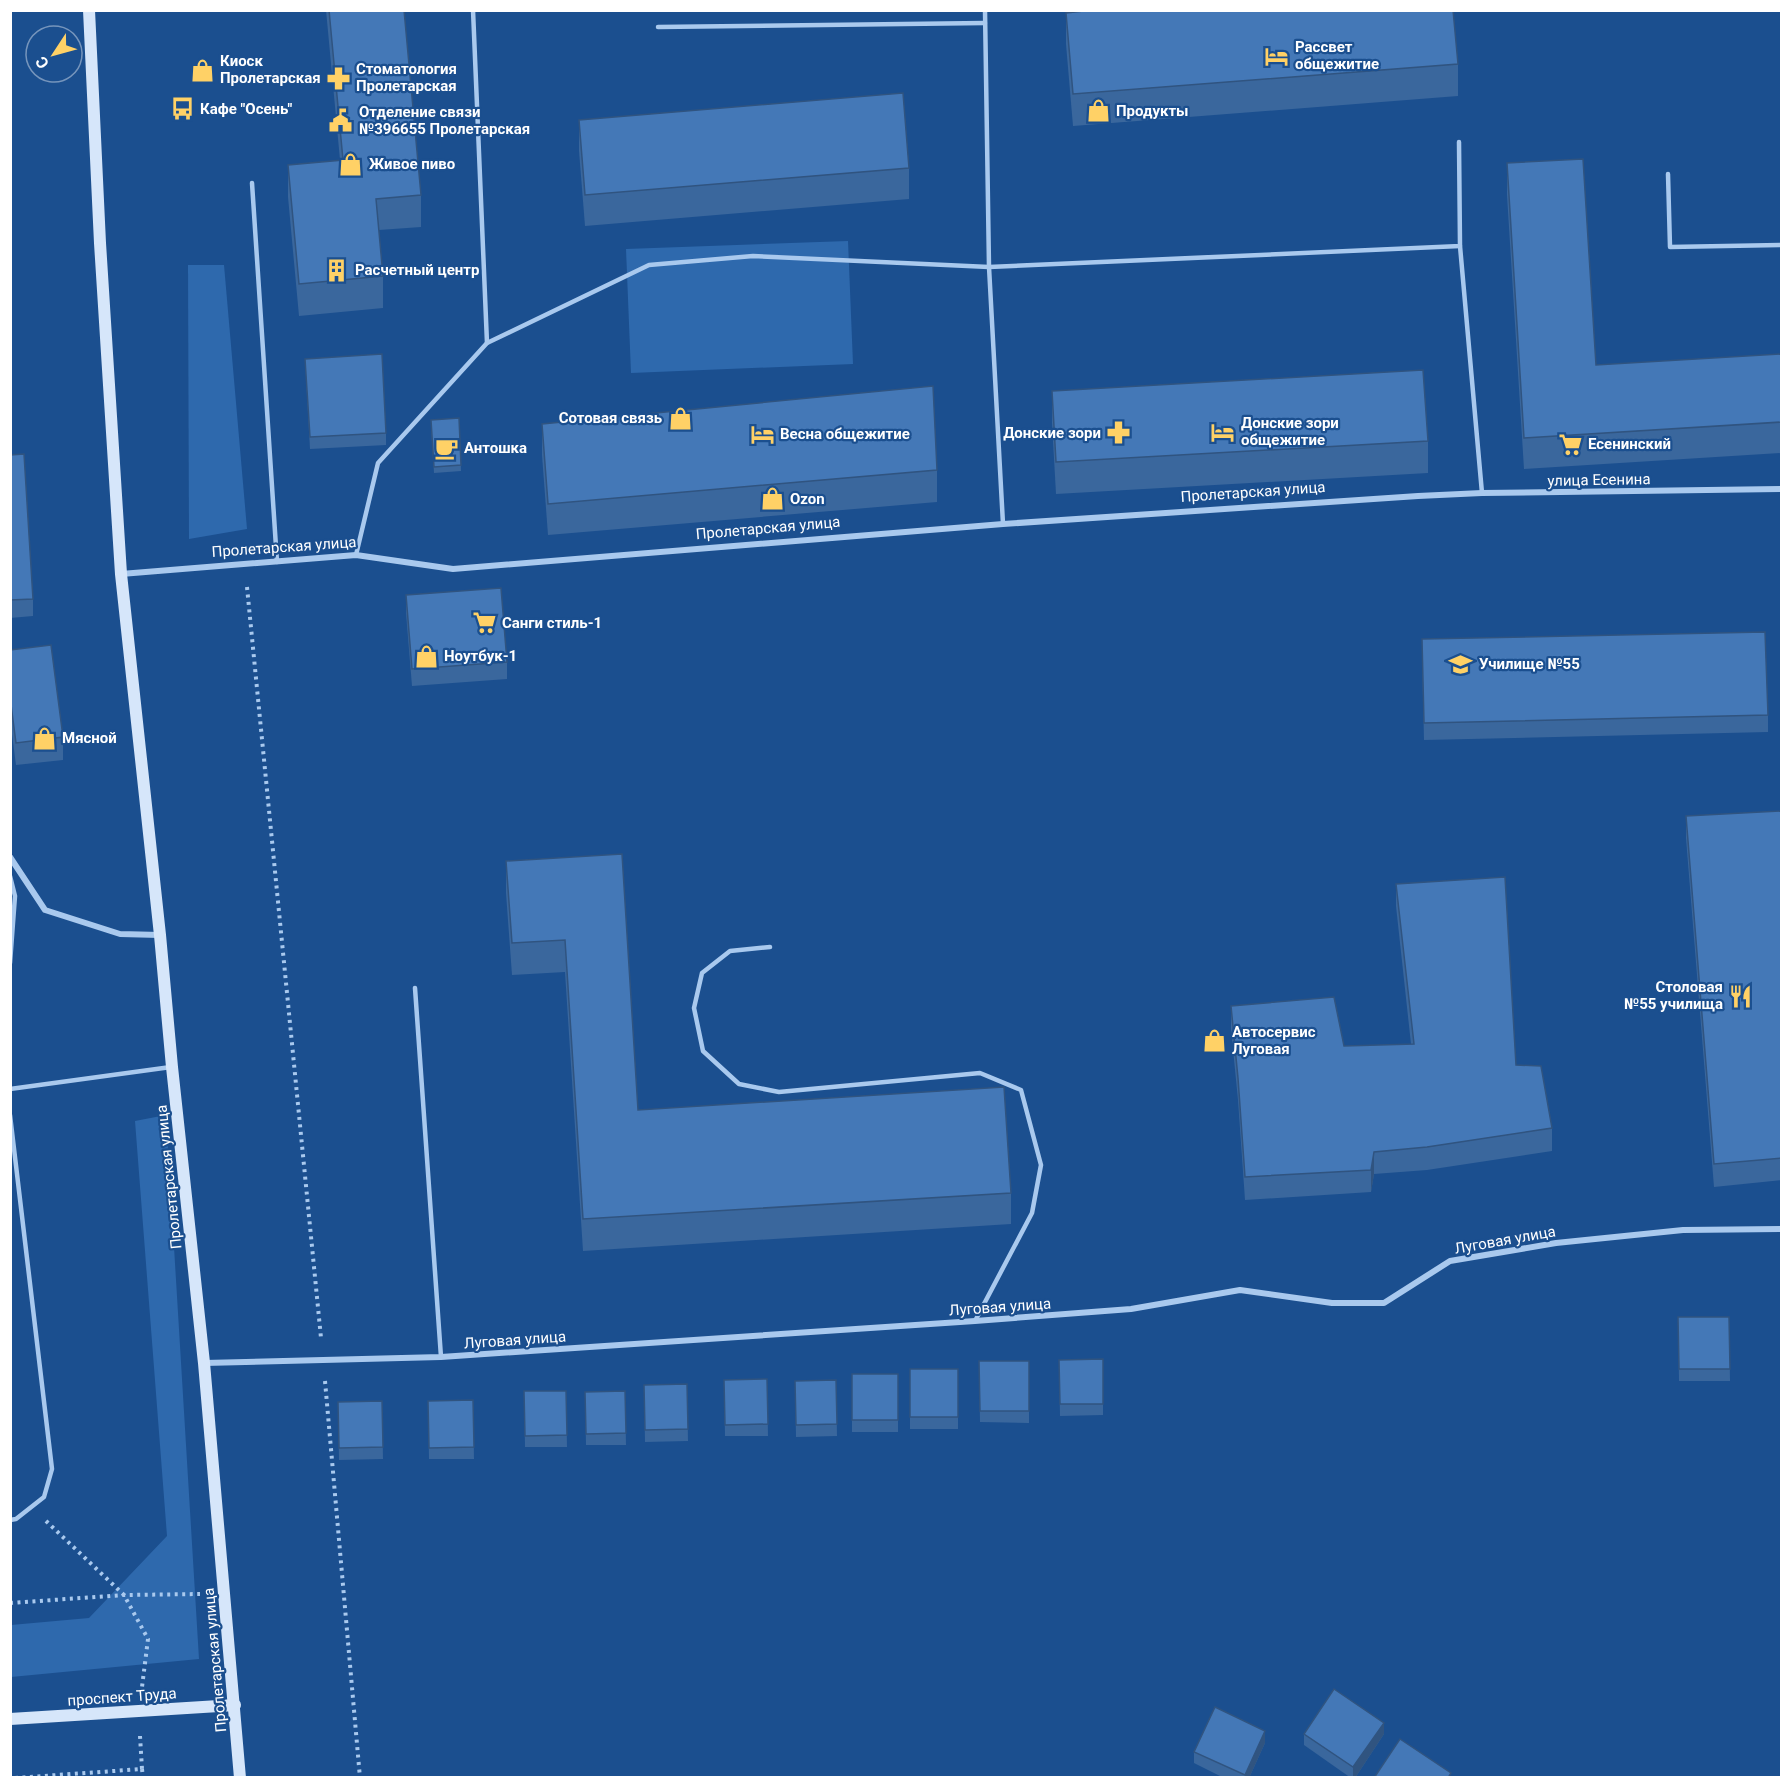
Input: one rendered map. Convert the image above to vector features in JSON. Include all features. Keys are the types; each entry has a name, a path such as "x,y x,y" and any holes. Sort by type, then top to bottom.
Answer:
{"main road":[{"name":"Пролетарская улица","path":"90,10 100,243 121,574 204,1363 240,1778"},
{"name":"проспект Труда","path":"10,1719 235,1705"}],"street":[{"name":"улица Есенина","path":"1418,496 1782,489"},
{"name":"Пролетарская улица","path":"121,574 356,555 453,569 1003,524 1418,496"},
{"path":"10,857 45,910 120,934 160,935"},
{"name":"Луговая улица","path":"204,1363 441,1357 975,1321 1131,1309 1240,1290 1332,1303 1384,1303 1450,1261 1556,1243 1683,1230 1782,1229"}],"lane":[{"path":"473,10 487,343"},
{"path":"985,10 989,267 1003,524"},
{"path":"658,27 985,23"},
{"path":"1459,142 1461,246 1482,493"},
{"path":"1668,174 1670,247 1782,245"},
{"path":"252,183 277,562"},
{"path":"356,555 378,463 487,343 649,264 753,256 989,267 1461,246"},
{"path":"10,876 15,896 10,963"},
{"path":"770,947 730,951 702,973 694,1008 703,1051 739,1084 779,1092 980,1073 1021,1090 1041,1165 1032,1213 975,1321"},
{"path":"415,988 441,1357"},
{"path":"10,1089 172,1067"},
{"path":"10,1115 52,1469 44,1497 16,1519 10,1520"}],"path":[{"path":"245,565 321,1342"},
{"path":"324,1378 360,1778"},
{"path":"31,1507 124,1595 148,1639 139,1711 143,1778"},
{"path":"10,1604 124,1595 205,1594"},
{"path":"15,1778 142,1769"}],"shaded area":[{"path":"848,241 853,364 631,373 626,249"},
{"path":"188,265 224,265 247,529 189,539"},
{"path":"166,1115 199,1659 11,1677 11,1625 89,1618 167,1536 135,1121"}],"building":[{"path":"329,10 404,10 421,195 376,199 383,276 299,284 288,165 343,160"},
{"path":"1093,10 1453,10 1458,64 1073,94 1066,13"},
{"path":"903,93 909,168 585,195 579,120"},
{"path":"1583,159 1596,365 1782,354 1782,422 1524,438 1507,163"},
{"path":"382,354 386,433 310,437 305,359"},
{"path":"1423,370 1428,441 1056,462 1052,391"},
{"path":"933,386 937,470 548,504 542,424"},
{"name":"Антошка","path":"459,418 461,465 434,467 431,420"},
{"path":"24,454 33,599 10,600 10,455"},
{"path":"501,588 507,662 412,669 406,595"},
{"path":"1765,632 1768,715 1424,723 1422,639"},
{"path":"51,645 63,737 16,743 10,697 10,650"},
{"path":"1782,811 1782,1158 1714,1164 1686,816"},
{"path":"622,854 638,1110 1004,1087 1011,1193 583,1219 565,940 512,943 506,861"},
{"path":"1505,877 1516,1065 1541,1066 1552,1128 1427,1147 1374,1152 1371,1170 1245,1177 1231,1006 1334,997 1344,1046 1414,1044 1396,884"},
{"path":"1678,1317 1729,1317 1730,1369 1679,1369"},
{"path":"1103,1359 1103,1404 1060,1404 1059,1360"},
{"path":"979,1361 1029,1361 1029,1411 980,1411"},
{"path":"910,1369 958,1369 958,1417 910,1417"},
{"path":"852,1374 898,1374 898,1420 852,1420"},
{"path":"767,1379 768,1424 725,1425 724,1380"},
{"path":"836,1380 837,1424 796,1425 795,1381"},
{"path":"687,1384 688,1429 645,1430 644,1385"},
{"path":"524,1391 566,1391 567,1435 525,1436"},
{"path":"625,1391 626,1433 586,1434 585,1392"},
{"path":"473,1400 474,1447 429,1448 428,1401"},
{"path":"382,1401 383,1447 339,1448 338,1402"},
{"path":"1334,1689 1384,1723 1353,1767 1304,1734"},
{"path":"1215,1707 1265,1731 1245,1775 1194,1752"},
{"path":"1400,1739 1451,1773 1448,1778 1374,1778"}],"place":[{"name":"Рассвет общежитие","path":"1277,56"},
{"name":"Киоск Пролетарская","path":"202,70"},
{"name":"Стоматология Пролетарская","path":"338,78"},
{"name":"Кафе \"Осень\"","path":"182,109"},
{"name":"Продукты","path":"1098,111"},
{"name":"Отделение связи №396655 Пролетарская","path":"341,121"},
{"name":"Живое пиво","path":"351,164"},
{"name":"Расчетный центр","path":"337,270"},
{"name":"Сотовая связь","path":"680,418"},
{"name":"Донские зори общежитие","path":"1223,432"},
{"name":"Донские зори","path":"1119,433"},
{"name":"Весна общежитие","path":"762,434"},
{"name":"Есенинский","path":"1570,444"},
{"name":"Антошка","path":"446,448"},
{"name":"Ozon","path":"772,499"},
{"name":"Санги стиль-1","path":"484,623"},
{"name":"Ноутбук-1","path":"426,656"},
{"name":"Училище №55","path":"1461,664"},
{"name":"Мясной","path":"44,738"},
{"name":"Столовая №55 училища","path":"1741,996"},
{"name":"Автосервис Луговая","path":"1214,1041"}]}
